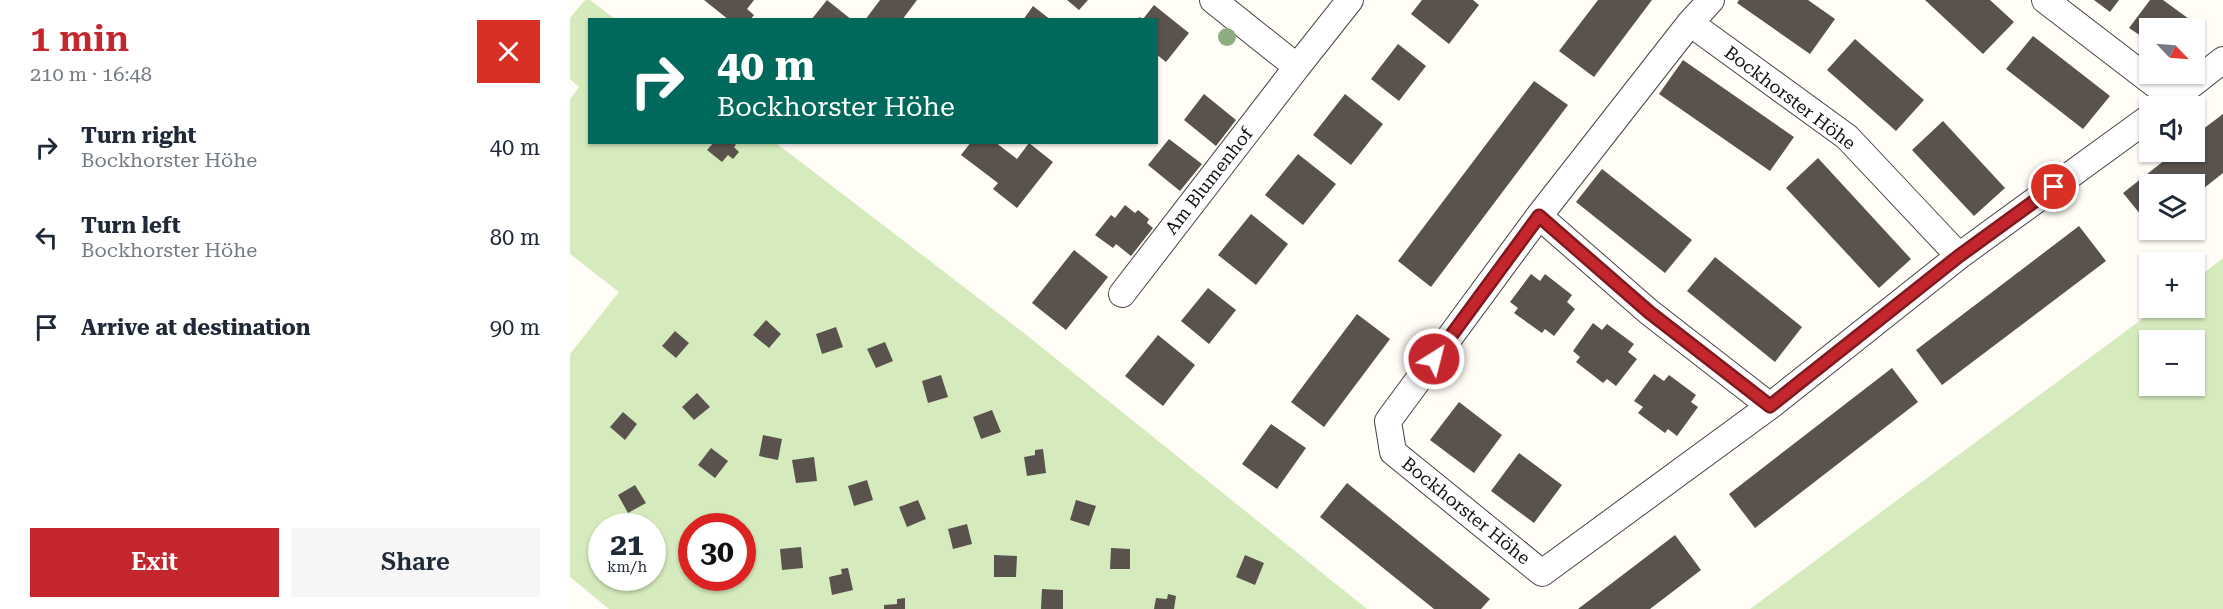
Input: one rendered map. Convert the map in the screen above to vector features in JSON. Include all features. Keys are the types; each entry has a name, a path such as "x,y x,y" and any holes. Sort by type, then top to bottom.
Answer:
{"street":[{"path":"1213,0 1297,67"},
{"name":"Am Blumenhof","path":"1122,294 1350,0"},
{"name":"Bockhorster Höhe","path":"1711,0 1690,23 1539,216 1388,421 1393,452 1542,573 1770,406 1959,256 2139,125"},
{"path":"2045,0 2161,96"},
{"name":"Bockhorster Höhe","path":"1690,23 1847,137 1959,256"},
{"path":"2178,96 2223,60"},
{"path":"1539,216 1649,312 1770,406"}],"green space":[{"path":"585,0 590,0 614,18 588,18 588,144 777,144 1024,333 1367,609 609,609 570,577 570,354 619,292 570,254 570,99 579,87 570,79 570,18"},
{"path":"2223,258 2223,609 1750,609 2143,318 2205,318 2205,272"}],"building":[{"path":"704,0 754,0 747,9 754,15 752,18 726,18"},
{"path":"827,0 850,18 813,18"},
{"path":"880,0 917,0 904,18 866,18"},
{"path":"1067,0 1088,0 1079,10"},
{"path":"1422,0 1473,0 1479,5 1449,44 1411,14"},
{"path":"1598,0 1652,0 1594,77 1559,51"},
{"path":"1739,0 1808,0 1835,19 1810,54 1737,3"},
{"path":"1925,0 1990,0 2014,22 1983,54"},
{"path":"2094,0 2119,0 2110,12"},
{"path":"2150,0 2163,0 2188,18 2139,18 2139,35 2129,28"},
{"path":"1154,5 1189,33 1166,62 1158,56 1158,18 1144,18"},
{"path":"1033,6 1048,18 1024,18"},
{"path":"2033,36 2110,96 2083,129 2006,69"},
{"path":"1855,39 1924,100 1896,131 1827,70"},
{"path":"1398,44 1426,66 1399,101 1371,79"},
{"path":"1683,60 1794,137 1770,171 1659,94"},
{"path":"1534,81 1568,105 1431,287 1398,261"},
{"path":"1204,94 1236,120 1216,146 1184,120"},
{"path":"1345,94 1383,124 1351,165 1313,135"},
{"path":"2223,114 2223,173 2205,187 2205,174 2147,174 2162,162 2205,162 2205,128"},
{"path":"1943,121 2005,188 1974,216 1912,150"},
{"path":"1169,139 1202,164 1180,191 1148,165"},
{"path":"712,144 735,144 734,147 739,152 733,159 728,155 722,162 707,150"},
{"path":"969,144 998,144 1017,159 1030,144 1053,162 1017,208 993,189 998,183 961,155"},
{"path":"1298,154 1336,184 1303,225 1265,195"},
{"path":"1818,158 1911,259 1879,288 1786,188"},
{"path":"1602,169 1692,240 1665,273 1576,202"},
{"path":"2139,180 2139,213 2123,193"},
{"path":"1125,205 1135,213 1138,210 1149,219 1147,223 1153,228 1131,256 1116,244 1113,248 1095,235 1111,215 1115,218"},
{"path":"1251,214 1288,244 1256,285 1218,255"},
{"path":"2079,226 2106,261 1942,385 1916,350"},
{"path":"1074,250 1108,277 1066,330 1032,303"},
{"path":"1715,257 1802,327 1775,362 1687,291"},
{"path":"1531,274 1540,281 1545,274 1572,295 1567,302 1575,309 1554,336 1545,329 1542,333 1514,313 1518,308 1510,302"},
{"path":"1208,288 1236,310 1209,344 1181,321"},
{"path":"1357,314 1390,339 1324,427 1291,402"},
{"path":"766,320 781,334 769,348 753,335"},
{"path":"1593,323 1602,330 1607,324 1634,344 1628,352 1637,359 1616,386 1607,379 1603,383 1576,362 1580,357 1573,351"},
{"path":"836,327 843,347 822,354 816,334"},
{"path":"675,331 689,343 676,358 662,346"},
{"path":"1158,335 1195,365 1163,406 1125,376"},
{"path":"885,342 893,361 876,368 867,349"},
{"path":"1892,368 1918,402 1755,528 1729,494"},
{"path":"1654,374 1664,381 1669,375 1696,395 1691,402 1698,407 1677,436 1668,429 1665,433 1638,413 1643,407 1634,401"},
{"path":"941,375 948,397 928,403 922,381"},
{"path":"697,393 710,407 694,420 682,407"},
{"path":"1459,402 1502,435 1474,473 1430,440"},
{"path":"992,410 1001,432 981,439 973,417"},
{"path":"623,412 637,424 625,440 610,427"},
{"path":"1271,424 1306,448 1277,489 1242,464"},
{"path":"763,435 782,439 778,460 759,456"},
{"path":"711,448 728,461 715,478 698,465"},
{"path":"1043,449 1046,473 1027,476 1024,457 1035,455 1035,450"},
{"path":"1519,453 1562,485 1534,523 1491,491"},
{"path":"814,457 817,481 796,483 792,460"},
{"path":"867,480 873,500 854,506 848,486"},
{"path":"1347,483 1490,599 1481,609 1434,609 1320,517"},
{"path":"635,485 646,503 628,513 618,495"},
{"path":"918,500 926,519 907,527 899,507"},
{"path":"1076,500 1096,506 1089,526 1070,520"},
{"path":"967,524 972,544 953,549 948,529"},
{"path":"1675,535 1701,570 1650,609 1578,609"},
{"path":"801,547 803,568 782,570 780,549"},
{"path":"1111,548 1130,549 1130,569 1110,569"},
{"path":"994,555 1017,556 1016,577 994,577"},
{"path":"1245,555 1264,563 1255,585 1236,577"},
{"path":"848,568 853,590 832,595 829,577 842,574 841,569"},
{"path":"1042,589 1063,590 1063,609 1041,609"},
{"path":"1168,594 1176,596 1174,609 1154,609 1156,598 1167,599"},
{"path":"905,598 905,609 884,609 884,605 897,604 897,599"}],"route":[{"path":"1434,359 1539,216 1649,312 1770,406 1959,256 2054,187"}]}
